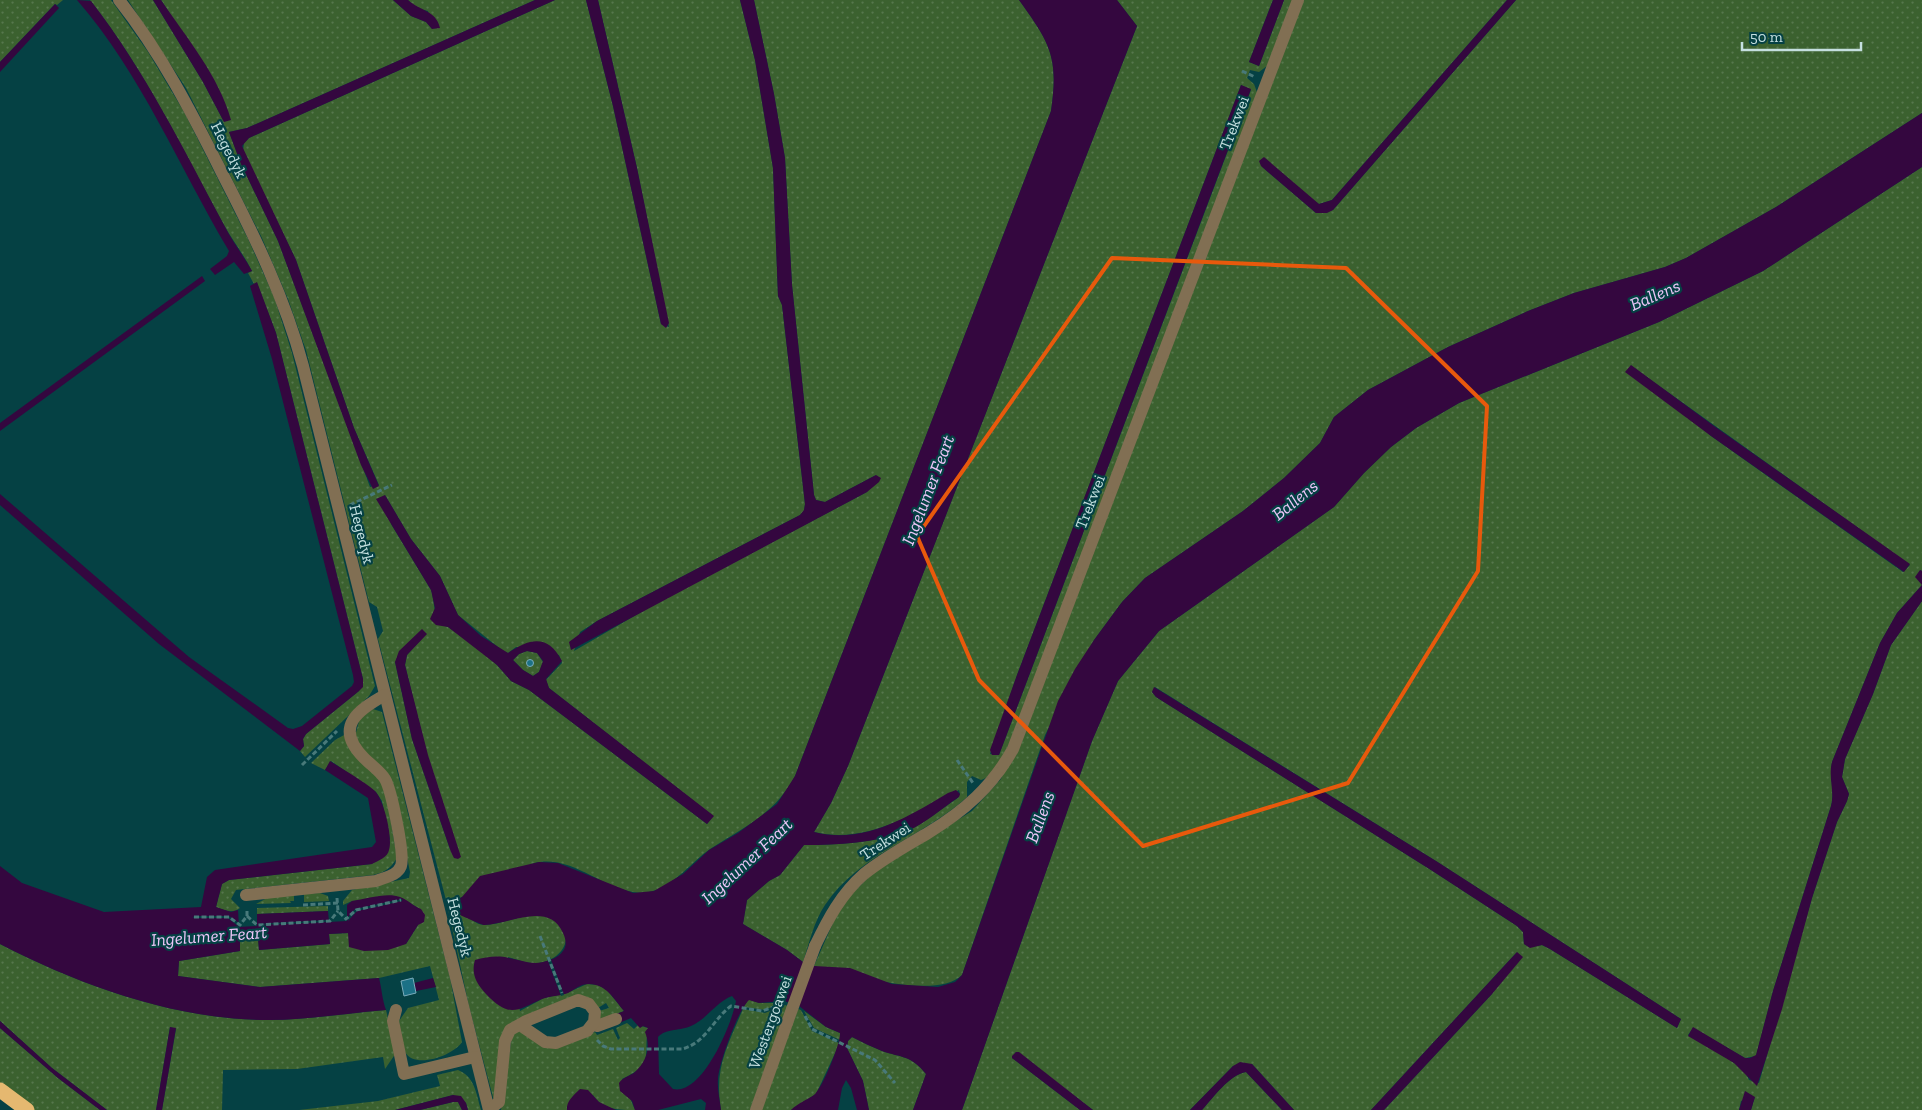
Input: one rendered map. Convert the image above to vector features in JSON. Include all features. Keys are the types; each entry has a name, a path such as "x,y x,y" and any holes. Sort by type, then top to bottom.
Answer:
{"highway":[{"path":"0,1090 26,1110"}],"street":[{"name":"Hegedyk","path":"119,0 178,89 230,188 273,278 297,344 489,1110"},
{"name":"Trekwei","path":"815,946 831,913 850,887 875,866 970,804 996,778 1013,749 1298,0"},
{"path":"246,895 376,880 394,875 401,865 402,849 388,784 382,774 363,757 353,744 350,736 352,720 366,706 385,695"},
{"name":"Westergoawei","path":"756,1110 815,946"},
{"path":"489,1110 499,1102 506,1036 510,1030 578,1000 584,1001 592,1007 595,1017 592,1027"},
{"path":"396,1010 393,1021 404,1074 475,1057"},
{"path":"520,1025 551,1043 616,1019"}],"path":[{"path":"1242,71 1249,74"},
{"path":"339,510 392,485"},
{"path":"302,765 336,732 352,720"},
{"path":"957,760 969,778"},
{"path":"246,895 247,916 256,924 330,921 338,911 337,886"},
{"path":"338,911 348,919 356,910 401,900"},
{"path":"194,917 229,917 238,925 247,916"},
{"path":"540,936 563,995"},
{"path":"592,1027 600,1044 606,1048 682,1049 690,1048 702,1039 731,1006 762,1011 784,1003"},
{"path":"802,1009 812,1029 850,1046 875,1060 895,1084"}],"highlighted area":[{"path":"1112,258 1346,268 1487,406 1478,571 1348,783 1143,846 979,680 917,536"}],"green space":[{"path":"0,0 63,0 57,5 55,4 0,62"},
{"path":"90,0 111,0 148,52 184,112 248,239 274,297 292,353 375,686 369,696 305,757 300,751 304,746 303,739 306,734 359,691 363,679 276,333 257,283 254,284 248,273 252,271 249,265 224,225 178,138 145,82 110,27"},
{"path":"128,0 153,0 203,82 224,122 212,78 161,0 393,0 411,16 426,22 432,29 428,11 416,8 408,0 535,0 247,128 229,132 241,164 278,241 370,487 379,485 354,428 296,260 243,151 244,143 249,138 555,0 586,0 613,106 661,324 669,327 637,168 598,0 740,0 755,60 773,168 778,296 782,305 805,504 804,511 800,515 597,621 580,632 574,651 655,604 867,492 876,475 825,502 816,500 814,495 792,285 785,158 774,94 754,0 1019,0 1038,28 1050,51 1054,77 1051,111 795,776 787,789 758,819 710,849 675,879 656,890 645,893 633,892 610,885 564,864 537,862 457,899 460,915 481,925 536,915 552,919 564,931 566,938 561,951 547,961 530,963 508,957 520,1011 544,998 567,993 587,984 598,985 607,990 624,1011 600,1020 599,1011 609,1008 606,1003 598,1008 591,1000 507,1027 494,1101 469,1006 446,900 378,639 383,631 377,607 369,602 306,350 288,299 262,238 186,88","holes":["385,495 411,539 440,576 458,615 508,653 516,647 559,655 562,663 546,680 549,688 713,816 707,824 529,690 511,681 497,665 475,646 448,627 440,624 435,612 431,590 391,524","426,634 407,655 405,665 451,852 412,739 395,662"]},
{"path":"1117,0 1273,0 1249,62 1259,66 1284,0 1294,0 1267,66 1259,72 1250,70 1247,78 1254,84 1258,95 1011,740 991,774 981,780 972,776 967,782 967,797 931,824 873,859 839,887 818,918 803,962 787,950 743,924 747,900 769,881 780,875 804,845 856,842 882,838 907,831 933,816 958,798 960,794 959,790 907,817 871,830 833,835 814,832 831,803 848,766 1137,26","holes":["1241,85 1251,90 999,755 990,754 1017,675"]},
{"path":"1302,0 1507,0 1332,200 1319,204 1261,166 1316,213 1333,210 1516,0 1922,0 1922,113 1776,207 1686,258 1665,267 1574,293 1528,311 1448,347 1368,390 1334,417 1320,443 1284,478 1243,511 1145,578 1122,602 1094,640 1045,735 962,975 949,982 932,986 913,985 869,979 814,966 841,905 873,873 972,811 1001,779"},
{"path":"1922,167 1922,571 1920,570 1922,585 1897,613 1880,643 1832,762 1831,806 1773,991 1756,1056 1745,1058 1693,1028 1688,1035 1731,1061 1746,1074 1749,1080 1759,1083 1812,898 1837,822 1849,794 1842,777 1845,759 1873,694 1891,645 1922,601 1922,1110 1751,1110 1755,1097 1741,1101 1739,1110 1384,1110 1492,994 1517,952 1371,1110 1294,1110 1252,1064 1233,1066 1190,1110 1093,1110 1016,1052 1012,1058 1080,1110 962,1110 1092,741 1118,681 1159,631 1334,507 1364,473 1391,447 1416,428 1459,403 1659,322 1763,271","holes":["1630,365 1910,565 1903,572 1711,436","1155,687 1436,861 1681,1019 1677,1028 1550,949 1542,945 1530,947 1524,944 1523,932 1517,926 1156,697 1152,692"]},
{"path":"527,651 537,653 543,662 539,672 533,676 523,670 513,660 519,654"},
{"path":"373,709 382,712 450,978 462,1042 451,1052 434,1059 417,1060 405,1052 399,1021 408,1008 439,1000 430,966 379,978 260,987 178,976 179,961 240,951 239,939 258,938 259,950 330,944 329,934 349,933 406,944 418,925 418,908 402,898 352,901 343,905 343,901 352,890 409,878 410,872 392,782 361,749 355,736 360,718"},
{"path":"344,735 385,787 397,858 387,870 373,875 236,890 231,899 240,908 231,911 216,907 222,884 229,880 372,864 390,839 382,801 376,792 331,761 325,770 311,763 335,740"},
{"path":"320,893 328,896 329,901 304,902 304,894"},
{"path":"294,895 294,901 290,901 291,903 256,904 267,898"},
{"path":"328,906 328,911 257,914 257,908"},
{"path":"0,944 63,974 96,987 164,1007 199,1014 234,1018 284,1020 386,1010 396,1053 385,1069 383,1057 297,1069 223,1070 222,1110 162,1110 176,1029 170,1027 156,1110 107,1110 52,1068 0,1021"},
{"path":"748,999 759,1003 780,1003 765,1010 744,1007"},
{"path":"785,1005 788,1006 750,1110 721,1110 719,1082 723,1058 743,1009 765,1013"},
{"path":"798,1009 801,1010 812,1031 839,1043 837,1049 816,1094 791,1110 761,1110"},
{"path":"804,1011 826,1027 840,1033 840,1040 814,1028"},
{"path":"627,1023 634,1029 638,1025 648,1028 646,1058 639,1068 622,1079 635,1110 606,1106 601,1104 593,1095 567,1108 567,1110 501,1110 512,1036 518,1031 558,1047 595,1032 597,1035 613,1029 618,1040 620,1038 616,1028"},
{"path":"0,1028 58,1078 100,1110 34,1110 0,1083"},
{"path":"852,1037 882,1051 911,1060 921,1068 926,1074 913,1110 869,1110 863,1081 847,1048 848,1041"},
{"path":"458,1070 464,1073 471,1081 481,1110 468,1110 466,1103 453,1095 395,1110 299,1110 378,1101 440,1086 437,1075"},
{"path":"1246,1072 1282,1110 1202,1110 1228,1082"},
{"path":"458,1102 462,1110 420,1110"}],"water":[{"path":"77,0 91,1 129,55 194,167 227,231 252,271 244,274 234,262 215,275 210,269 227,256 229,251 140,90 100,29"},
{"path":"153,0 161,0 201,57 219,88 231,120 224,122 203,82"},
{"path":"393,0 408,0 431,14 438,22 440,28 432,29 426,22 411,16"},
{"path":"535,0 555,0 249,138 242,146 296,260 354,428 379,486 373,489 361,465 278,241 241,164 229,132 247,128"},
{"path":"586,0 598,0 637,168 669,323 666,328 661,324 613,106"},
{"path":"740,0 754,0 774,94 785,158 792,285 814,495 816,500 825,502 876,475 881,478 867,492 571,650 569,642 597,621 800,515 804,510 805,504 782,305 778,296 773,168 755,60"},
{"path":"1019,0 1117,0 1137,26 848,766 831,803 814,832 850,835 867,832 901,819 948,793 956,790 960,794 959,797 920,824 895,835 856,842 804,845 780,875 769,881 747,900 743,924 787,950 803,962 814,966 850,968 892,984 938,987 955,982 962,975 1058,701 1075,669 1122,602 1145,578 1243,511 1284,478 1320,443 1334,417 1368,390 1448,347 1528,311 1574,293 1665,267 1686,258 1776,207 1922,113 1922,167 1763,271 1659,322 1459,403 1416,428 1391,447 1364,473 1334,507 1159,631 1118,681 1092,741 962,1110 913,1110 926,1074 921,1068 911,1060 882,1051 852,1037 848,1041 847,1048 863,1081 869,1110 857,1110 851,1088 846,1080 842,1088 838,1110 791,1110 817,1091 834,1055 840,1033 826,1027 799,1006 784,1001 759,1003 749,1000 735,1025 719,1071 718,1091 721,1110 705,1110 706,1103 701,1099 658,1110 635,1110 632,1101 620,1091 619,1083 622,1079 635,1072 645,1058 648,1043 645,1032 648,1028 643,1026 640,1028 631,1018 617,1024 614,1015 624,1011 605,989 595,985 583,985 568,993 542,999 526,1007 513,1010 501,1007 494,1002 477,982 474,974 475,960 500,957 539,963 556,957 563,951 566,945 564,935 557,923 539,916 482,925 456,913 453,908 454,902 462,897 480,876 539,862 558,863 633,893 654,891 683,874 709,850 738,833 777,804 795,776 1051,111 1054,77 1050,51 1038,28","holes":["732,996 736,1001 722,1041 705,1070 695,1081 684,1088 673,1089 659,1074 658,1037 665,1032 687,1028 697,1023 721,1002"]},
{"path":"1273,0 1284,0 1259,66 1249,62"},
{"path":"1507,0 1516,0 1333,210 1327,213 1316,213 1261,166 1259,161 1264,157 1319,204 1332,200"},
{"path":"55,4 59,8 0,72 0,62"},
{"path":"1241,85 1251,89 999,755 992,755 990,750 1017,675"},
{"path":"202,276 205,281 0,431 0,423"},
{"path":"257,282 276,333 363,679 363,687 359,691 306,734 303,739 304,746 300,751 159,644 0,505 0,494 189,657 288,728 293,729 302,726 352,686 354,682 353,675 272,359 250,286"},
{"path":"1631,365 1910,564 1904,572 1711,436 1625,372"},
{"path":"385,495 411,539 440,576 458,615 481,636 508,653 531,642 538,641 551,646 562,661 546,679 549,688 714,816 707,824 529,690 511,681 497,665 448,627 436,625 430,619 435,608 431,590 376,499","holes":["527,651 537,653 543,661 539,672 533,676 523,670 513,660 519,654"]},
{"path":"1920,570 1922,571 1922,585 1915,577"},
{"path":"1922,585 1922,601 1891,645 1873,694 1845,759 1842,777 1849,794 1837,822 1812,898 1782,1009 1757,1086 1734,1063 1688,1036 1693,1027 1745,1058 1756,1055 1773,991 1831,806 1832,762 1880,643 1897,613"},
{"path":"422,629 427,634 407,655 405,665 428,755 461,857 458,859 454,858 451,852 412,739 395,662 399,651"},
{"path":"1154,687 1436,861 1681,1019 1677,1028 1550,949 1542,945 1530,948 1524,944 1523,932 1517,926 1156,697 1152,692"},
{"name":"Ingelumer Feart","path":"330,761 365,783 375,791 382,802 390,837 387,855 372,864 229,880 222,884 216,907 231,912 238,910 239,927 257,926 257,914 328,911 329,922 347,921 347,905 352,901 389,895 400,897 421,909 425,915 424,922 418,925 406,944 388,950 364,951 349,947 348,933 329,934 330,944 259,950 258,938 240,939 240,951 179,961 178,976 260,987 379,978 386,1010 284,1020 234,1018 199,1014 164,1007 96,987 63,974 0,944 0,866 22,883 104,912 201,907 207,877 215,870 372,847 376,842 368,798 325,770"},
{"path":"1517,952 1523,957 1492,994 1384,1110 1371,1110"},
{"path":"433,978 436,987 416,991 414,983"},
{"path":"0,1021 52,1068 107,1110 100,1110 58,1078 0,1028"},
{"path":"170,1027 176,1028 162,1110 156,1110"},
{"path":"1016,1052 1019,1052 1093,1110 1080,1110 1012,1058"},
{"path":"1240,1062 1252,1064 1294,1110 1282,1110 1246,1072 1228,1082 1202,1110 1190,1110 1233,1066"},
{"path":"580,1089 588,1090 599,1102 616,1110 567,1110 569,1101"},
{"path":"1745,1091 1755,1097 1751,1110 1739,1110"},
{"path":"453,1095 461,1096 468,1110 462,1110 458,1102 453,1102 420,1110 395,1110"}],"pier":[{"path":"402,899 402,901 357,911 348,921 348,917 355,909"},
{"path":"194,916 229,916 239,923 239,927 228,918 193,918"},
{"path":"329,920 329,922 258,925 258,924"},
{"path":"550,957 564,995 561,996 547,958"}],"building":[{"path":"530,659 534,663 530,667 526,663"},
{"path":"413,978 416,993 404,996 401,981"}],"water label":[{"name":"Ballens","path":"1655,295"},
{"name":"Ballens","path":"1295,500"},
{"name":"Ballens","path":"1040,817"}]}
